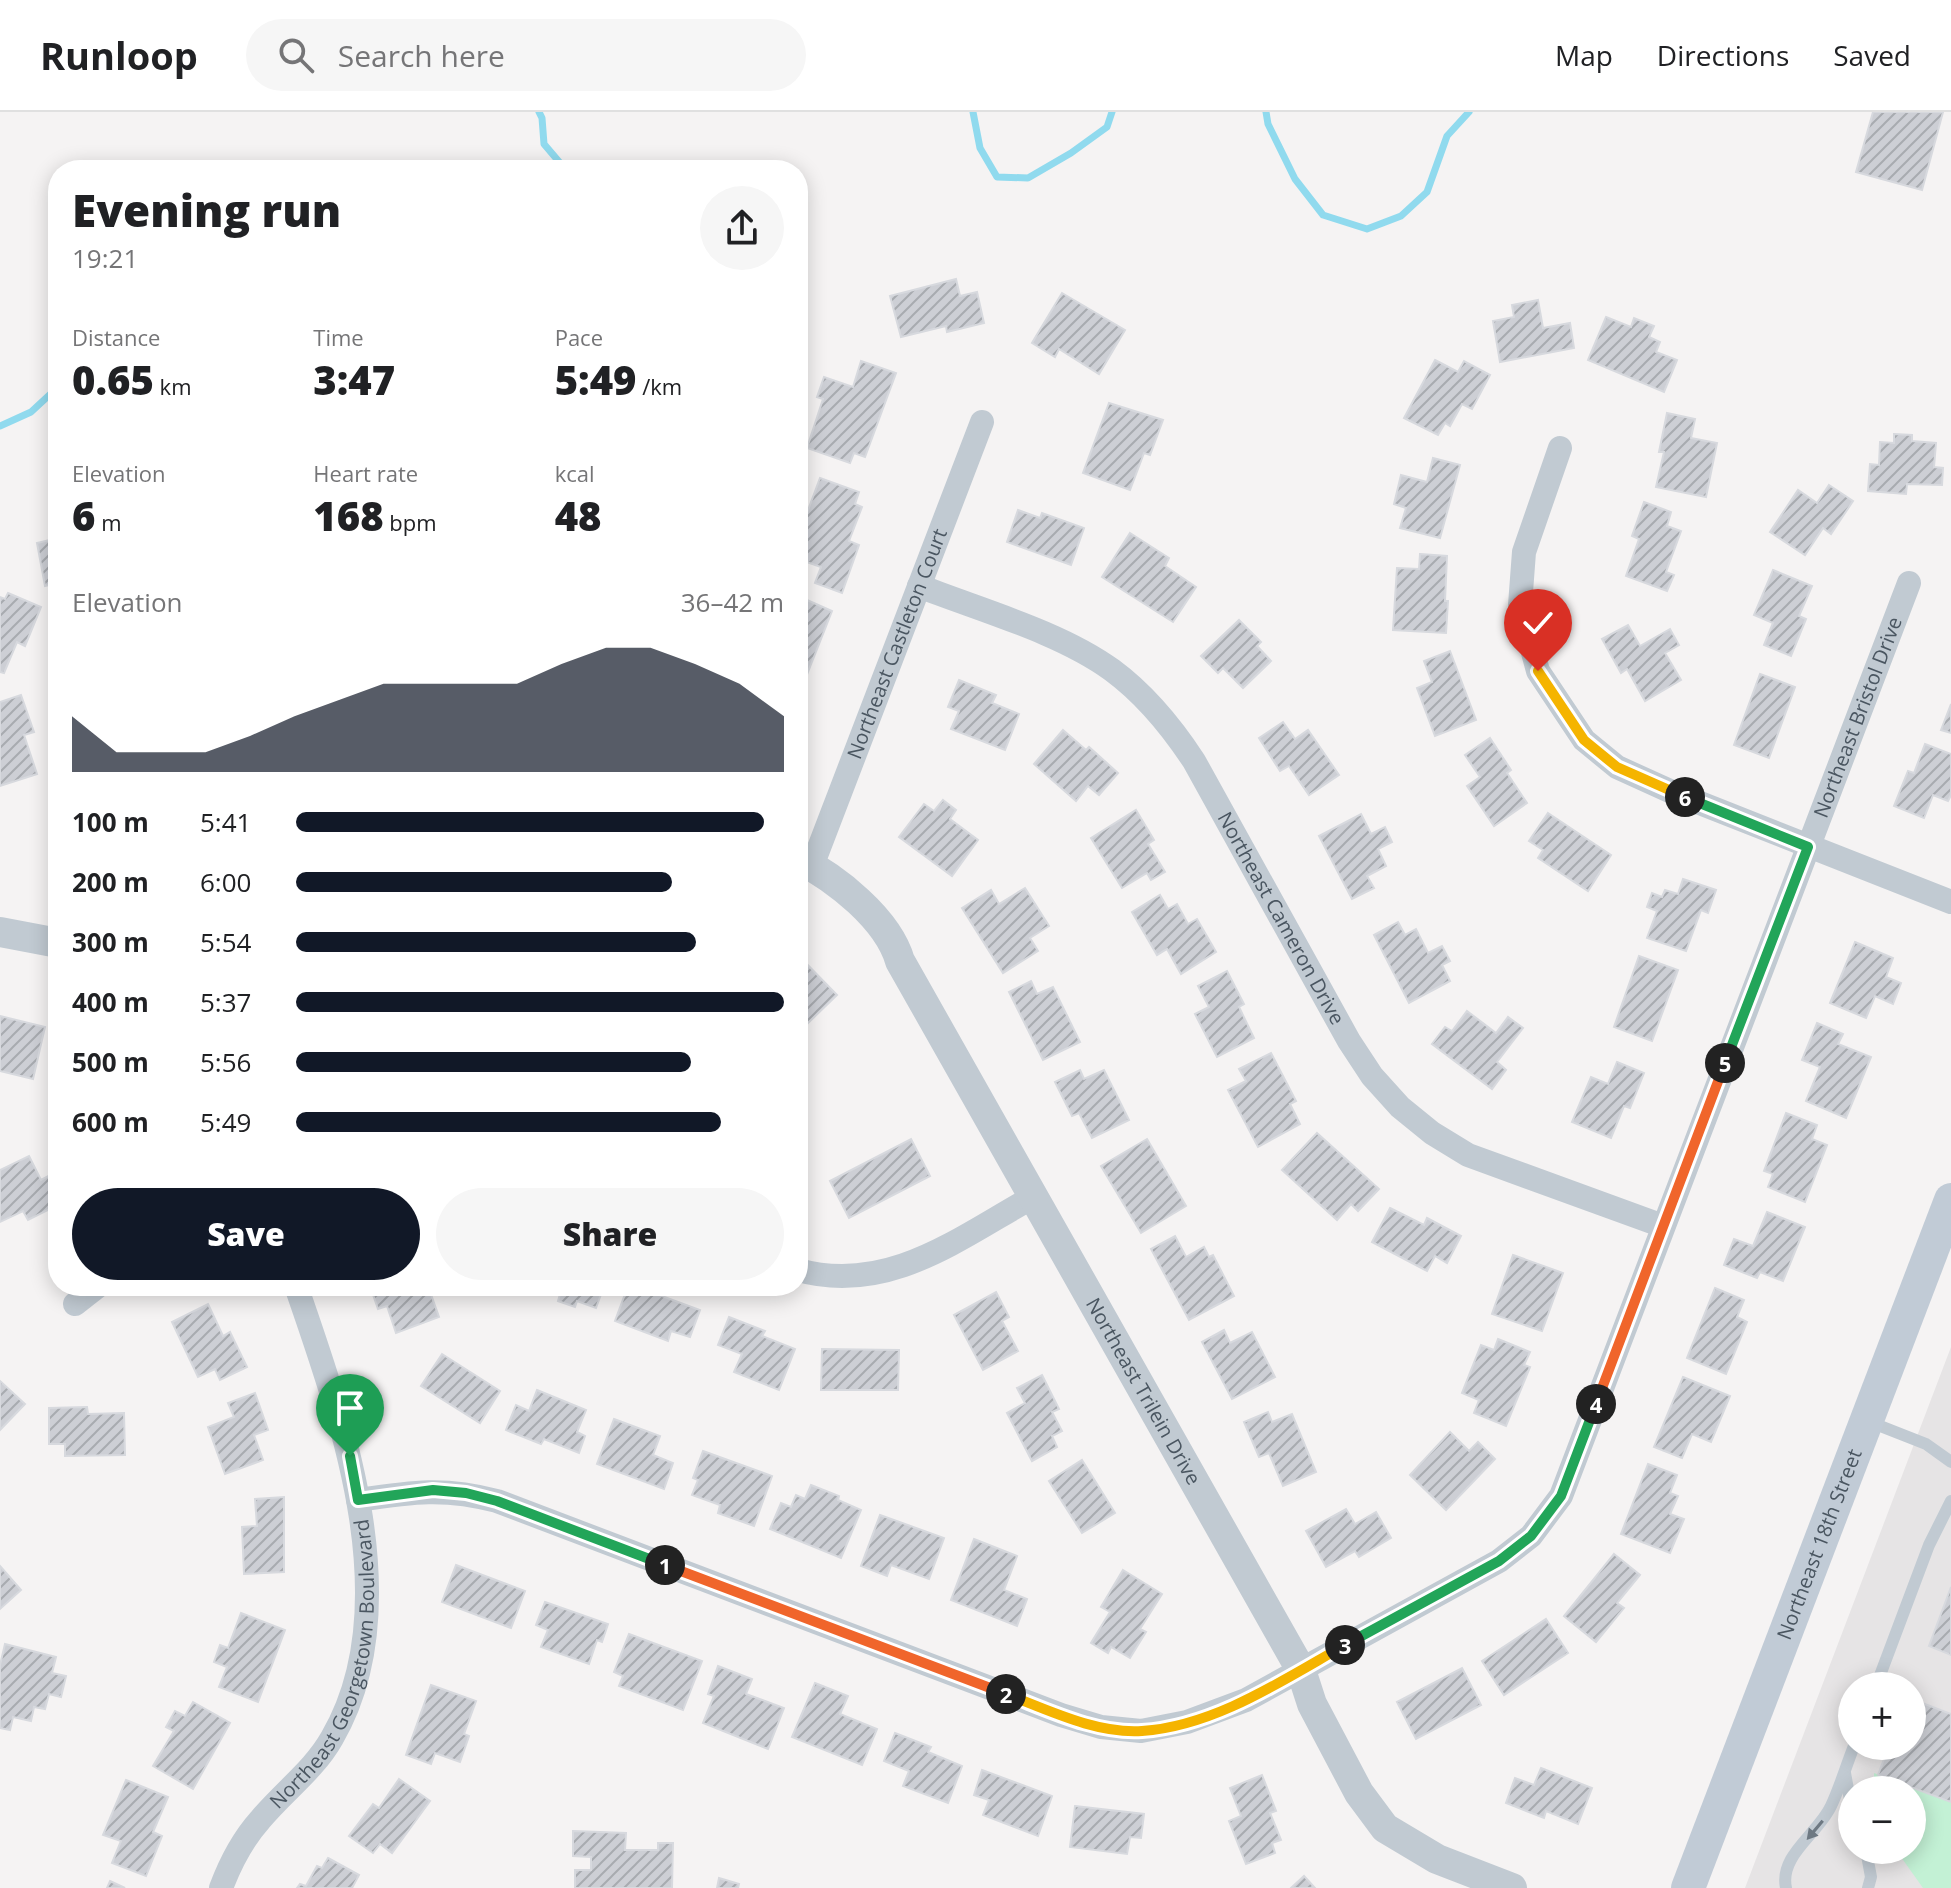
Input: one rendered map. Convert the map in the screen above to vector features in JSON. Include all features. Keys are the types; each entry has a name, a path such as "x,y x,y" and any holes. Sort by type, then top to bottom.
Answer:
{"main road":[{"name":"Northeast 18th Street","path":"1688,1888 1951,1200"}],"street":[{"name":"Northeast Castleton Court","path":"808,856 919,586 982,422"},
{"path":"1560,448 1524,552 1520,605 1538,671 1584,740 1617,767 1808,847 1951,902"},
{"name":"Northeast Bristol Drive","path":"358,1500 433,1490 466,1493 497,1501 1046,1710 1101,1727 1141,1731 1187,1722 1246,1700 1499,1561 1531,1536 1561,1496 1909,583"},
{"name":"Northeast Cameron Drive","path":"919,586 1077,649 1111,669 1143,696 1172,727 1194,761 1349,1041 1372,1076 1400,1107 1432,1133 1468,1155 1663,1226"},
{"name":"Northeast Trilein Drive","path":"808,865 852,895 885,932 1301,1670 1312,1704 1359,1793 1385,1828 1437,1859 1512,1888"},
{"path":"0,932 17,938 48,942"},
{"path":"808,1273 852,1278 884,1273 912,1264 1033,1197"},
{"path":"75,1304 85,1296"},
{"name":"Northeast Georgetown Boulevard","path":"221,1888 238,1852 259,1820 312,1766 331,1740 347,1711 358,1678 365,1635 366,1577 350,1456 299,1296"}],"lane":[{"path":"1867,1421 1926,1444 1951,1462"},
{"path":"1881,1672 1929,1545 1951,1501"},
{"path":"1786,1888 1786,1869 1792,1857 1821,1825 1849,1760"},
{"path":"1845,1770 1846,1776"},
{"path":"1868,1888 1871,1877 1869,1864"}],"shaded area":[{"path":"1951,1347 1951,1888 1745,1888"}],"green space":[{"path":"1926,1793 1951,1802 1951,1888 1923,1888 1906,1864 1926,1864"}],"building":[{"path":"1873,112 1943,112 1922,190 1856,172"},
{"path":"956,279 960,296 977,292 984,323 947,332 946,326 901,337 890,296"},
{"path":"1062,293 1125,330 1099,374 1059,349 1055,357 1032,343"},
{"path":"1538,300 1543,328 1570,323 1574,348 1500,362 1493,321 1514,317 1512,305"},
{"path":"1606,317 1631,327 1634,318 1654,326 1649,337 1660,342 1656,352 1677,360 1664,392 1588,360"},
{"path":"1435,360 1458,372 1464,361 1490,375 1472,409 1462,404 1450,426 1445,423 1438,435 1404,418"},
{"path":"861,361 896,373 865,457 854,453 850,463 808,448 823,399 817,397 824,377 853,387"},
{"path":"1109,403 1163,420 1150,455 1144,453 1130,490 1083,473"},
{"path":"1667,413 1695,419 1691,438 1717,443 1706,497 1656,487 1664,452 1659,452"},
{"path":"1894,434 1912,435 1912,441 1936,443 1934,467 1943,468 1942,485 1907,484 1906,494 1868,491 1870,464 1879,465 1880,442 1894,443"},
{"path":"1433,458 1460,465 1440,538 1400,528 1406,508 1394,504 1401,475 1427,482"},
{"path":"820,478 859,492 855,504 862,507 849,541 859,545 842,593 815,583 821,567 808,562 808,510"},
{"path":"1829,485 1853,501 1831,534 1823,528 1805,555 1770,532 1798,490 1817,503"},
{"path":"1644,502 1671,512 1667,526 1681,531 1666,572 1674,575 1667,591 1626,576 1639,539 1632,536"},
{"path":"1018,510 1040,518 1042,513 1084,528 1071,565 1007,542"},
{"path":"1130,533 1169,558 1165,566 1196,587 1173,622 1102,577"},
{"path":"48,540 48,585 45,586 37,543"},
{"path":"1420,554 1447,556 1446,633 1393,630 1397,568 1419,569"},
{"path":"1773,570 1812,586 1799,616 1806,619 1791,656 1764,645 1773,623 1754,615"},
{"path":"8,593 41,607 25,646 17,642 4,673 0,672 0,597 5,599"},
{"path":"808,600 832,611 808,672"},
{"path":"1239,620 1261,642 1257,646 1271,661 1243,688 1223,668 1218,673 1201,656"},
{"path":"1628,625 1640,646 1670,629 1679,645 1665,653 1681,680 1645,701 1627,669 1621,673 1602,639"},
{"path":"1450,651 1476,720 1435,736 1417,688 1432,682 1424,661"},
{"path":"1760,674 1795,687 1769,758 1734,745"},
{"path":"959,680 996,695 992,703 1019,714 1005,750 951,729 959,711 948,707"},
{"path":"21,695 34,732 24,735 37,774 0,786 0,702"},
{"path":"1951,704 1951,733 1941,730"},
{"path":"1283,722 1295,739 1308,730 1339,775 1309,795 1289,766 1280,771 1259,738"},
{"path":"1063,730 1086,750 1089,747 1118,773 1099,795 1088,786 1076,801 1034,764"},
{"path":"1490,738 1511,770 1507,773 1527,803 1494,826 1467,786 1480,777 1465,755"},
{"path":"1925,744 1951,754 1951,795 1948,801 1933,795 1924,818 1894,806 1908,771 1914,773"},
{"path":"943,800 956,810 950,819 978,840 952,876 899,837 924,804 934,811"},
{"path":"1136,810 1154,840 1148,844 1165,872 1151,880 1147,873 1122,888 1091,838"},
{"path":"1548,813 1611,855 1588,891 1538,858 1543,850 1529,841"},
{"path":"1361,814 1371,834 1385,827 1392,842 1378,849 1386,866 1367,876 1374,888 1352,899 1319,836"},
{"path":"1683,879 1716,890 1708,913 1701,910 1686,951 1647,938 1657,911 1647,907 1652,893 1662,897 1665,890 1678,894"},
{"path":"1025,888 1049,926 1030,938 1038,951 1003,973 962,908 991,890 999,904"},
{"path":"1160,895 1168,909 1177,904 1188,924 1197,919 1216,952 1181,974 1167,949 1157,955 1132,912"},
{"path":"1398,922 1405,935 1416,929 1428,953 1442,946 1450,961 1442,965 1450,981 1409,1003 1374,935"},
{"path":"1855,942 1893,958 1886,977 1901,983 1893,1004 1875,996 1866,1018 1830,1003"},
{"path":"1639,956 1678,970 1652,1041 1614,1027"},
{"path":"808,965 837,995 808,1023"},
{"path":"1227,971 1244,1004 1239,1007 1254,1038 1217,1057 1195,1014 1209,1007 1198,986"},
{"path":"1031,981 1037,994 1053,987 1080,1042 1043,1060 1009,992"},
{"path":"1467,1011 1496,1033 1508,1017 1523,1028 1497,1062 1506,1070 1492,1089 1432,1044 1445,1027 1452,1031"},
{"path":"0,1016 45,1027 33,1079 0,1071"},
{"path":"1817,1023 1843,1034 1838,1044 1871,1057 1846,1118 1806,1101 1820,1067 1802,1060"},
{"path":"1271,1053 1296,1101 1290,1104 1300,1124 1258,1147 1228,1090 1246,1081 1239,1069"},
{"path":"1617,1062 1644,1073 1630,1108 1624,1106 1611,1138 1572,1122 1591,1077 1608,1084"},
{"path":"1080,1070 1084,1079 1104,1070 1129,1120 1092,1138 1079,1113 1072,1116 1055,1082"},
{"path":"1786,1113 1817,1125 1812,1139 1827,1145 1805,1202 1768,1187 1773,1174 1764,1171"},
{"path":"1317,1133 1379,1189 1358,1211 1351,1204 1337,1220 1282,1170"},
{"path":"911,1139 930,1176 849,1218 830,1181"},
{"path":"1147,1139 1186,1206 1141,1233 1101,1166"},
{"path":"29,1156 41,1180 48,1176 48,1210 28,1220 23,1211 0,1222 0,1170"},
{"path":"1390,1208 1424,1225 1427,1218 1461,1236 1447,1263 1435,1256 1427,1271 1372,1242"},
{"path":"1767,1212 1805,1227 1783,1281 1760,1272 1757,1278 1724,1265 1734,1239 1753,1246"},
{"path":"1175,1236 1186,1257 1204,1247 1209,1257 1213,1255 1234,1296 1189,1320 1151,1249"},
{"path":"1513,1255 1563,1273 1542,1331 1492,1314"},
{"path":"1715,1288 1744,1300 1737,1317 1747,1322 1726,1374 1687,1358"},
{"path":"996,1292 1009,1317 1002,1321 1018,1351 983,1370 954,1315"},
{"path":"373,1296 432,1296 439,1317 396,1333 387,1306 378,1309"},
{"path":"559,1296 600,1296 596,1308 577,1301 575,1307 558,1301"},
{"path":"624,1296 662,1296 700,1310 690,1337 671,1331 668,1341 615,1321"},
{"path":"208,1304 223,1336 230,1332 247,1367 220,1380 215,1369 198,1377 172,1322"},
{"path":"729,1317 765,1331 762,1336 795,1349 779,1390 734,1372 742,1354 718,1345"},
{"path":"1224,1330 1230,1343 1252,1332 1275,1377 1232,1399 1202,1342"},
{"path":"1498,1339 1530,1352 1524,1365 1530,1367 1506,1426 1474,1413 1479,1400 1462,1393 1481,1345 1494,1350"},
{"path":"822,1349 899,1350 898,1390 821,1390"},
{"path":"442,1354 500,1391 480,1423 421,1386"},
{"path":"1042,1375 1059,1409 1052,1412 1062,1431 1052,1436 1057,1447 1032,1461 1007,1413 1025,1403 1017,1388"},
{"path":"1683,1377 1730,1396 1711,1442 1692,1434 1682,1458 1654,1447"},
{"path":"0,1381 25,1404 0,1430"},
{"path":"537,1390 586,1410 577,1432 585,1436 579,1453 544,1439 541,1444 506,1430 516,1405 529,1411"},
{"path":"255,1393 268,1430 254,1435 263,1460 225,1474 208,1427 234,1417 228,1403"},
{"path":"87,1407 88,1414 124,1413 125,1455 65,1456 65,1444 49,1444 49,1408"},
{"path":"1268,1412 1272,1422 1292,1414 1316,1472 1283,1486 1269,1453 1259,1457 1244,1422"},
{"path":"614,1419 660,1436 653,1455 673,1463 664,1489 597,1464"},
{"path":"1450,1432 1469,1451 1478,1442 1495,1459 1446,1510 1410,1475"},
{"path":"703,1451 772,1476 754,1526 718,1513 720,1505 692,1495 698,1480 693,1478"},
{"path":"1082,1460 1115,1513 1082,1533 1049,1481"},
{"path":"1648,1464 1677,1475 1670,1493 1678,1496 1670,1514 1684,1519 1670,1553 1621,1534"},
{"path":"811,1485 839,1496 838,1500 861,1510 841,1558 770,1529 781,1503 791,1507 796,1495 805,1499"},
{"path":"284,1497 284,1572 244,1574 242,1527 257,1526 255,1499"},
{"path":"1346,1509 1355,1524 1376,1512 1391,1538 1359,1557 1355,1551 1326,1567 1306,1531"},
{"path":"880,1515 944,1538 929,1579 891,1565 887,1576 861,1566"},
{"path":"974,1539 1017,1556 1004,1590 1027,1599 1017,1626 951,1600"},
{"path":"1614,1554 1640,1575 1617,1603 1624,1608 1596,1642 1564,1616"},
{"path":"456,1565 525,1591 511,1628 442,1602"},
{"path":"0,1566 21,1590 0,1609"},
{"path":"1123,1570 1162,1594 1140,1629 1146,1632 1130,1658 1111,1647 1108,1653 1091,1643 1110,1612 1101,1607"},
{"path":"1951,1587 1951,1655 1929,1646"},
{"path":"545,1602 608,1624 602,1642 597,1640 589,1664 541,1647 548,1630 536,1625"},
{"path":"241,1613 285,1630 258,1702 219,1687 227,1667 214,1662 220,1645 228,1648"},
{"path":"1546,1619 1568,1653 1504,1695 1482,1661"},
{"path":"629,1634 702,1661 683,1710 619,1686 623,1676 614,1672"},
{"path":"5,1644 56,1657 52,1673 66,1676 61,1697 49,1694 45,1709 34,1707 31,1721 13,1717 10,1730 0,1728 0,1665"},
{"path":"718,1666 752,1679 746,1694 784,1708 768,1749 703,1723 714,1696 708,1694"},
{"path":"1462,1668 1481,1705 1416,1739 1397,1702"},
{"path":"815,1683 848,1696 840,1714 877,1729 862,1765 792,1737"},
{"path":"431,1685 476,1701 464,1734 469,1736 460,1762 435,1753 431,1764 406,1755"},
{"path":"193,1702 230,1723 193,1789 153,1766 174,1731 166,1727 175,1711 185,1716"},
{"path":"1926,1704 1951,1714 1951,1802 1926,1793 1926,1776 1878,1775 1884,1760 1926,1760"},
{"path":"895,1733 931,1747 928,1752 962,1766 948,1803 903,1786 909,1771 884,1761"},
{"path":"1541,1768 1592,1788 1578,1824 1546,1811 1544,1818 1506,1803 1515,1778 1534,1785"},
{"path":"982,1770 1052,1796 1038,1836 983,1815 989,1800 974,1795"},
{"path":"1262,1775 1276,1811 1270,1813 1281,1840 1272,1843 1275,1853 1246,1864 1229,1821 1241,1816 1230,1788"},
{"path":"399,1779 430,1801 392,1853 380,1844 373,1853 349,1836 373,1804 379,1808"},
{"path":"126,1780 168,1797 153,1832 162,1836 146,1876 112,1863 121,1841 103,1835"},
{"path":"1075,1806 1144,1814 1141,1838 1130,1837 1127,1854 1070,1847"},
{"path":"573,1831 626,1833 625,1850 658,1850 658,1843 673,1843 672,1888 575,1888 575,1870 591,1870 591,1857 573,1856"},
{"path":"328,1858 359,1875 352,1888 297,1888 300,1884 306,1886 317,1866 322,1868"},
{"path":"1304,1876 1315,1888 1291,1888"},
{"path":"719,1878 739,1884 738,1888 717,1888"},
{"path":"110,1881 125,1888 107,1888"}],"waterway":[{"path":"539,112 544,144 558,160"},
{"path":"973,112 980,148 997,177 1028,178 1107,127 1112,112"},
{"path":"1266,112 1268,124 1295,179 1323,215 1367,229 1401,216 1427,192 1447,136 1469,112"},
{"path":"0,426 31,412 48,396"}],"route":[{"path":"350,1456 358,1500 433,1490 466,1493 497,1501 1061,1715 1101,1727 1141,1731 1187,1722 1246,1700 1499,1561 1531,1536 1561,1496 1808,847 1617,767 1584,740 1538,671"}]}
